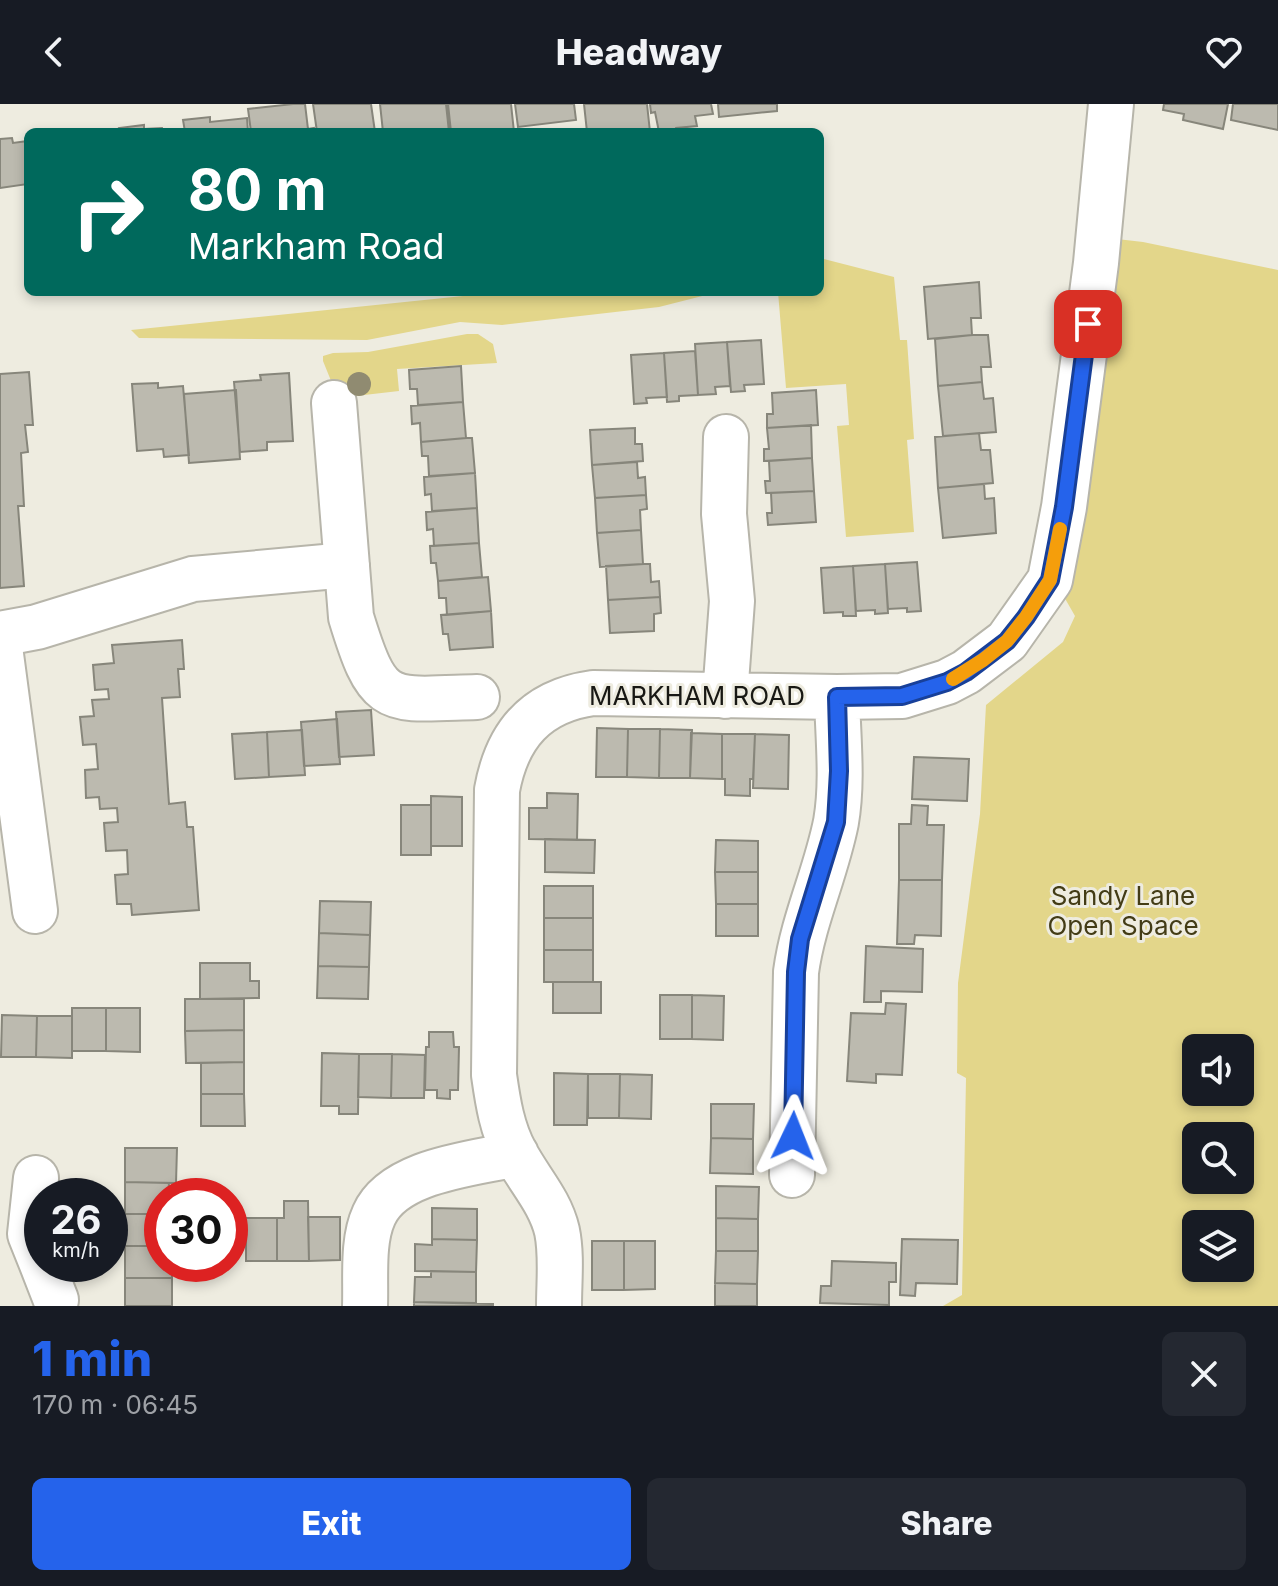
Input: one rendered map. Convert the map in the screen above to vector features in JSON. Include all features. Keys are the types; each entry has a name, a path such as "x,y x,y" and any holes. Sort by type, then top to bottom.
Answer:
{"street":[{"name":"MARKHAM ROAD","path":"559,1306 556,1230 549,1208 516,1154 500,1115 494,1075 497,790 502,764 516,736 535,717 554,703 574,696 593,693 902,696 927,690 966,672 1007,641 1050,580 1064,507 1096,263 1111,104"},
{"path":"334,403 351,617 361,650 377,684 392,696 411,699 477,697"},
{"path":"725,696 732,601 724,514 726,437"},
{"path":"0,634 37,627 193,579 347,565"},
{"path":"0,647 35,911"},
{"path":"792,1175 796,972 800,939 836,822 839,771 837,697"},
{"path":"365,1306 367,1240 373,1216 382,1200 408,1181 516,1154"}],"green space":[{"name":"Sandy Lane Open Space","path":"1117,239 1278,270 1278,1306 943,1306 962,1295 966,1078 957,1073 958,983 980,814 986,705 1063,642 1075,616 1063,595"},
{"path":"824,259 894,277 900,340 907,340 914,439 907,440 914,532 846,537 837,426 849,425 846,384 786,388 778,296 824,296"},
{"path":"463,296 702,296 659,307 502,325 460,322 367,340 139,338 131,330"},
{"path":"478,334 493,344 497,363 397,369 399,391 338,398 323,361 323,356 333,353 368,352"}],"building":[{"path":"305,104 308,128 250,128 248,109"},
{"path":"313,104 371,104 374,128 316,128"},
{"path":"380,104 446,104 449,128 383,128"},
{"path":"448,104 511,104 514,128 451,128"},
{"path":"515,104 574,104 576,120 518,127"},
{"path":"584,104 647,104 650,128 587,128"},
{"path":"650,104 711,104 713,114 695,116 697,126 658,128 655,112 651,113"},
{"path":"718,104 777,104 777,111 719,117"},
{"path":"1164,104 1228,104 1223,129 1183,120 1184,114 1163,110"},
{"path":"1233,104 1278,104 1278,130 1231,120"},
{"path":"210,117 210,122 247,118 248,128 184,128 183,120"},
{"path":"12,138 13,143 24,142 24,185 0,188 0,139"},
{"path":"979,282 981,318 971,318 972,335 928,339 924,287"},
{"path":"988,335 991,367 981,367 982,382 938,386 935,339"},
{"path":"761,340 764,384 744,385 745,391 731,392 727,342"},
{"path":"727,342 730,386 715,387 716,394 698,395 695,344"},
{"path":"695,351 698,395 679,396 679,401 667,402 664,353"},
{"path":"664,353 667,397 646,398 647,403 634,404 631,355"},
{"path":"461,366 463,402 418,405 417,389 410,389 409,370"},
{"path":"29,372 33,425 25,425 28,452 21,453 24,506 18,506 24,586 0,588 0,374"},
{"path":"289,373 293,441 267,442 267,450 240,452 234,382 261,380 260,375"},
{"path":"982,382 984,399 993,398 996,432 943,436 938,386"},
{"path":"158,383 158,388 183,386 189,455 164,457 163,449 137,451 132,384"},
{"path":"236,390 240,459 189,463 184,394"},
{"path":"816,390 818,425 767,428 767,414 773,414 772,393"},
{"path":"463,402 466,438 421,442 420,423 412,424 411,406"},
{"path":"811,425 812,458 764,461 764,449 769,449 767,428"},
{"path":"635,428 635,444 642,444 643,461 592,465 590,430"},
{"path":"979,433 981,450 990,450 993,483 938,488 935,437"},
{"path":"472,438 475,473 429,476 428,456 422,456 421,442"},
{"path":"812,458 814,491 766,493 765,481 770,481 769,461"},
{"path":"637,462 638,478 645,477 646,495 595,498 592,465"},
{"path":"475,473 477,508 432,511 431,494 425,495 424,477"},
{"path":"984,484 985,499 994,498 996,533 943,538 938,488"},
{"path":"814,491 816,522 768,525 767,513 772,513 771,493"},
{"path":"646,495 647,509 640,510 641,530 597,533 595,498"},
{"path":"477,508 479,543 434,546 433,529 427,530 426,512"},
{"path":"641,530 643,564 600,567 597,533"},
{"path":"479,543 482,577 438,581 436,563 431,563 430,546"},
{"path":"917,562 921,611 888,609 885,564"},
{"path":"650,564 651,582 659,581 660,597 608,600 606,566"},
{"path":"885,564 888,613 856,611 853,566"},
{"path":"853,566 856,616 843,616 843,612 824,613 821,568"},
{"path":"488,577 491,611 447,615 446,598 439,598 438,581"},
{"path":"660,597 661,613 654,614 654,631 610,633 608,600"},
{"path":"491,611 493,647 450,650 448,634 443,634 441,615"},
{"path":"182,640 184,669 178,669 180,697 162,698 169,804 185,802 187,827 193,827 199,910 132,915 131,904 117,904 115,875 128,874 127,850 106,851 104,823 118,822 117,808 100,809 99,797 86,798 85,770 98,769 96,744 83,745 80,717 94,716 92,700 109,699 108,689 95,690 93,665 114,663 112,645"},
{"path":"371,710 374,755 339,757 336,712"},
{"path":"337,719 340,764 304,766 301,722"},
{"path":"597,728 628,729 627,777 596,777"},
{"path":"628,729 660,729 659,778 627,777"},
{"path":"660,729 692,730 690,778 659,778"},
{"path":"302,730 305,775 269,777 267,732"},
{"path":"267,732 269,777 235,779 232,734"},
{"path":"691,733 722,734 722,779 690,778"},
{"path":"722,734 755,734 750,796 725,795"},
{"path":"755,734 789,735 788,789 753,788"},
{"path":"914,757 969,759 967,801 912,799"},
{"path":"547,793 578,794 577,840 529,839 529,808 547,808"},
{"path":"431,796 462,797 462,846 431,846"},
{"path":"401,805 431,805 431,855 401,855"},
{"path":"912,805 928,806 927,825 944,825 942,880 899,880 899,824 911,824"},
{"path":"545,839 595,840 594,873 545,872"},
{"path":"716,840 758,841 758,872 715,872"},
{"path":"715,872 758,872 758,904 716,904"},
{"path":"899,880 942,880 941,936 915,935 914,944 897,944"},
{"path":"544,886 593,886 593,918 544,918"},
{"path":"320,901 371,902 370,935 319,933"},
{"path":"716,904 758,904 758,936 716,936"},
{"path":"544,918 593,918 593,950 544,950"},
{"path":"319,933 370,935 369,967 318,966"},
{"path":"866,946 923,949 922,992 881,991 881,1002 864,1002"},
{"path":"544,950 593,950 593,982 544,982"},
{"path":"200,963 250,963 250,981 259,981 259,998 200,999"},
{"path":"318,966 369,967 368,999 317,998"},
{"path":"553,982 601,982 601,1013 553,1013"},
{"path":"660,995 692,995 692,1039 660,1039"},
{"path":"692,995 724,996 723,1040 692,1039"},
{"path":"185,999 244,999 244,1030 185,1031"},
{"path":"886,1003 906,1004 902,1075 876,1074 876,1083 847,1081 851,1013 885,1014"},
{"path":"72,1008 106,1008 106,1051 72,1051"},
{"path":"106,1008 140,1008 140,1052 106,1051"},
{"path":"2,1015 37,1016 36,1057 1,1057"},
{"path":"37,1016 72,1016 72,1058 36,1057"},
{"path":"244,1030 244,1062 186,1063 185,1031"},
{"path":"429,1032 453,1032 454,1047 459,1047 458,1090 450,1090 450,1099 437,1098 437,1090 425,1090"},
{"path":"322,1053 359,1054 358,1114 339,1114 339,1106 321,1106"},
{"path":"359,1054 392,1054 391,1098 358,1097"},
{"path":"392,1054 425,1055 424,1098 391,1098"},
{"path":"244,1062 244,1094 201,1094 201,1063"},
{"path":"554,1073 588,1074 587,1125 554,1125"},
{"path":"588,1074 620,1074 619,1118 588,1118"},
{"path":"620,1074 652,1075 651,1119 619,1118"},
{"path":"201,1094 244,1094 245,1126 201,1126"},
{"path":"711,1104 754,1104 753,1139 711,1138"},
{"path":"711,1138 753,1139 753,1174 710,1173"},
{"path":"125,1148 177,1148 176,1178 144,1178 144,1182 128,1182 128,1178 125,1178"},
{"path":"128,1182 144,1182 144,1214 128,1214"},
{"path":"716,1186 759,1187 758,1219 716,1218"},
{"path":"284,1201 308,1201 309,1261 277,1261 277,1218 284,1218"},
{"path":"432,1208 477,1209 477,1240 432,1239"},
{"path":"128,1214 144,1214 144,1246 128,1246"},
{"path":"308,1217 340,1217 340,1260 309,1261"},
{"path":"248,1218 277,1218 277,1261 248,1261"},
{"path":"716,1218 758,1219 758,1251 716,1251"},
{"path":"432,1239 477,1240 476,1272 415,1271 415,1244 432,1245"},
{"path":"902,1239 958,1240 957,1284 916,1283 915,1296 900,1295"},
{"path":"592,1241 624,1241 624,1290 592,1290"},
{"path":"624,1241 655,1241 655,1289 624,1290"},
{"path":"128,1246 144,1246 144,1278 128,1278"},
{"path":"716,1251 758,1251 757,1284 715,1283"},
{"path":"832,1261 896,1263 896,1282 889,1282 889,1305 820,1303 821,1286 831,1286"},
{"path":"431,1271 476,1272 476,1303 414,1302 415,1277 431,1277"},
{"path":"128,1278 144,1278 144,1282 172,1282 172,1306 125,1306 125,1282"},
{"path":"715,1283 757,1284 757,1306 715,1306"},
{"path":"414,1302 493,1304 493,1306 414,1306"}],"slow traffic":[{"path":"953,679 1007,641 1026,617 1050,580 1060,529"}],"route":[{"path":"793,1136 796,972 800,939 836,822 839,771 837,697 902,696 947,682 966,672 1007,641 1026,617 1050,580 1064,507 1088,324"}]}
